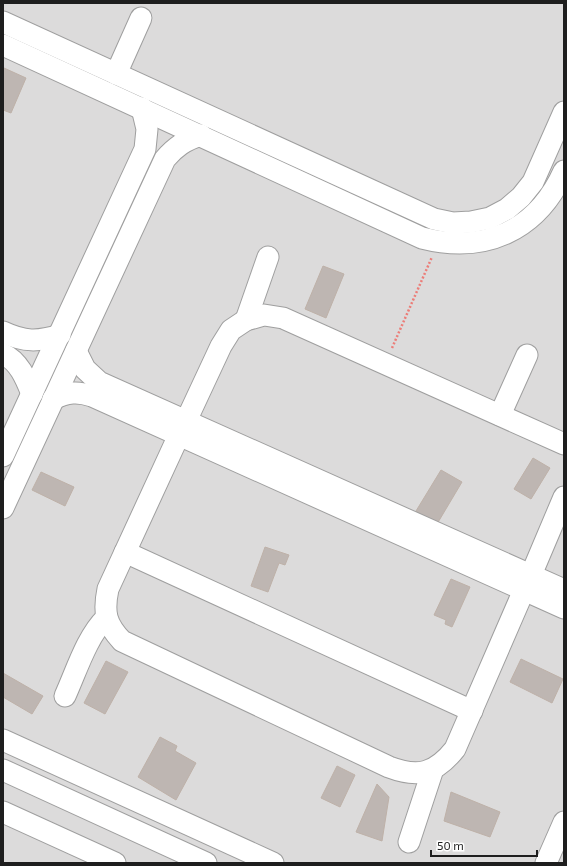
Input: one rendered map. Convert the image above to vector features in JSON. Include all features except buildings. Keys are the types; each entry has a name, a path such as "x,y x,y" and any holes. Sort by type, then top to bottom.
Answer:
{"street":[{"path":"116,74 141,18"},
{"path":"3,22 434,219 453,223 471,222 490,218 507,209 521,197 533,182 564,112"},
{"path":"3,45 422,238 438,242 462,244 486,241 508,232 528,220 545,203 564,171"},
{"path":"3,456 145,149 147,129 142,108"},
{"path":"3,508 165,159 180,143 201,135"},
{"path":"246,320 268,257"},
{"path":"564,444 282,318 264,315 246,320 231,330 221,346 108,589 105,603 106,618 113,631 122,642 389,767 403,772 418,773 433,769 446,761 455,749 564,497"},
{"path":"3,332 16,338 30,341 45,340 60,335"},
{"path":"76,351 85,368 100,382 183,428 528,583 564,608"},
{"path":"3,354 8,356 19,367 27,380 32,394"},
{"path":"500,415 527,355"},
{"path":"53,399 67,394 83,393 183,428"},
{"path":"125,552 472,711"},
{"path":"528,583 564,590"},
{"path":"65,696 92,635 106,618"},
{"path":"3,740 273,863"},
{"path":"409,842 433,769"},
{"path":"3,770 206,863"},
{"path":"3,812 115,863"},
{"path":"546,863 564,822"}],"path":[{"path":"385,364 438,242"}],"shaded area":[{"path":"3,3 564,3 564,863 3,863"}]}
